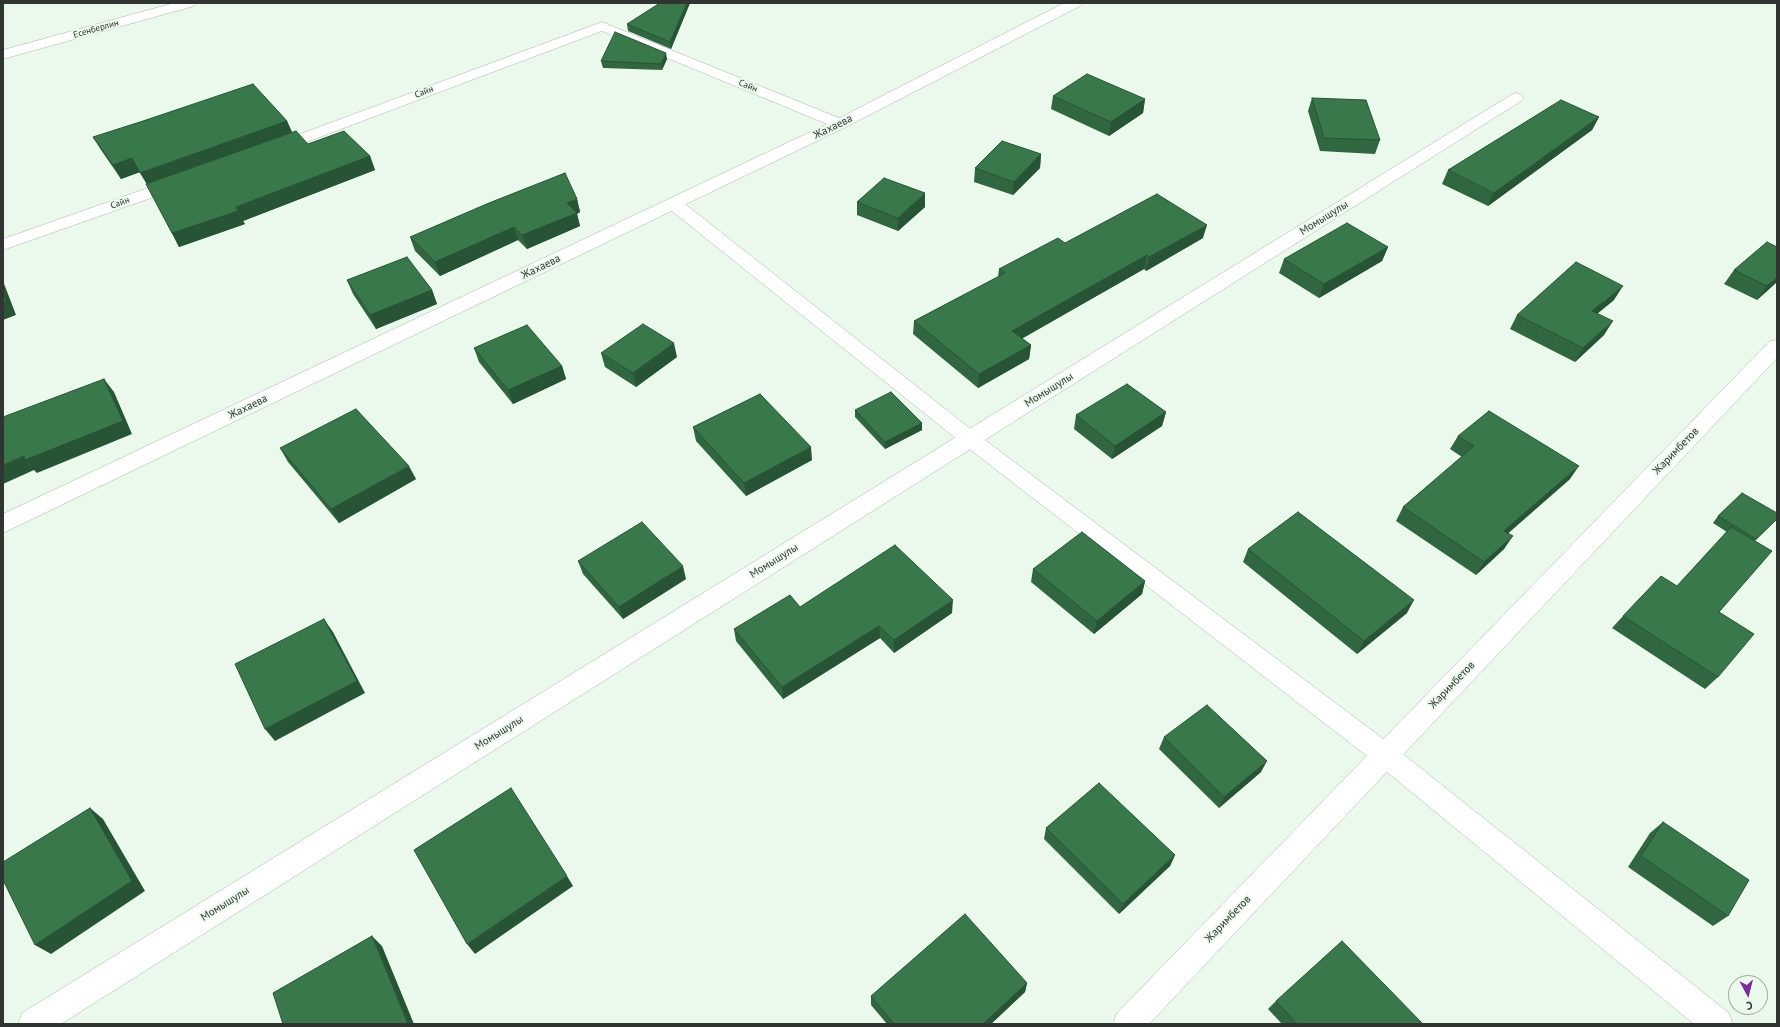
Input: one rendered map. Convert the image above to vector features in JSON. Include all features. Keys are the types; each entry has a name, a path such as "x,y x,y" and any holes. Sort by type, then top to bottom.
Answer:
{"street":[{"name":"Есенберлин","path":"3,55 189,3"},
{"name":"Жахаева","path":"3,524 840,124 1075,3"},
{"name":"Сайн","path":"262,153 602,26 840,124"},
{"name":"Момышулы","path":"33,1024 1516,98"},
{"name":"Сайн","path":"3,245 195,176"},
{"path":"674,204 970,439 1385,755 1718,1024"},
{"name":"Жаримбетов","path":"1128,1024 1777,346"}],"building":[{"path":"660,3 687,3 670,42 627,24"},
{"path":"615,32 666,53 661,64 601,61"},
{"path":"1087,74 1145,99 1111,122 1053,96"},
{"path":"253,84 287,121 140,173 132,158 113,165 93,137 143,121"},
{"path":"1312,98 1366,100 1380,140 1324,138"},
{"path":"1561,100 1599,117 1494,193 1448,170"},
{"path":"296,131 308,144 344,131 370,156 236,207 238,211 172,233 146,184"},
{"path":"1002,141 1041,154 1014,182 975,168"},
{"path":"565,173 577,199 567,203 577,213 522,235 514,227 435,262 410,237 489,203"},
{"path":"884,178 925,193 898,218 857,202"},
{"path":"1157,194 1207,225 1149,257 1147,255 1012,331 1031,345 979,374 914,321 1005,273 999,269 1058,238 1065,243"},
{"path":"1347,223 1388,247 1324,284 1284,259"},
{"path":"1767,242 1777,247 1777,277 1767,286 1734,270"},
{"path":"407,257 432,290 370,315 347,280"},
{"path":"1576,262 1623,286 1592,311 1613,321 1583,348 1517,315"},
{"path":"3,293 6,302 3,303"},
{"path":"643,324 674,343 633,373 601,353"},
{"path":"527,325 562,366 508,390 474,348"},
{"path":"104,379 123,421 25,460 24,456 3,465 3,417"},
{"path":"1127,384 1166,412 1115,446 1076,415"},
{"path":"891,392 922,423 885,442 855,410"},
{"path":"760,394 811,447 744,483 693,427"},
{"path":"356,409 409,466 331,509 280,448"},
{"path":"1489,411 1579,466 1504,531 1513,536 1484,562 1403,507 1474,446 1458,436"},
{"path":"1742,493 1777,513 1777,519 1756,539 1718,516"},
{"path":"1298,512 1414,600 1364,641 1248,549"},
{"path":"642,522 683,566 619,607 578,561"},
{"path":"1731,527 1772,551 1719,612 1754,634 1718,677 1623,616 1661,576 1677,586"},
{"path":"1082,532 1145,581 1097,621 1033,569"},
{"path":"895,545 953,600 894,640 879,626 782,687 734,629 790,595 800,607"},
{"path":"324,619 357,681 265,729 235,664"},
{"path":"1207,705 1267,761 1224,797 1164,737"},
{"path":"1099,783 1175,855 1123,904 1046,828"},
{"path":"511,788 567,876 467,944 414,850"},
{"path":"90,808 132,881 35,945 3,880 3,862"},
{"path":"1663,822 1749,880 1728,916 1641,856"},
{"path":"965,914 1027,983 983,1024 894,1024 871,996"},
{"path":"372,936 408,1024 283,1024 273,993"},
{"path":"1342,941 1423,1024 1297,1024 1276,1001"}]}
